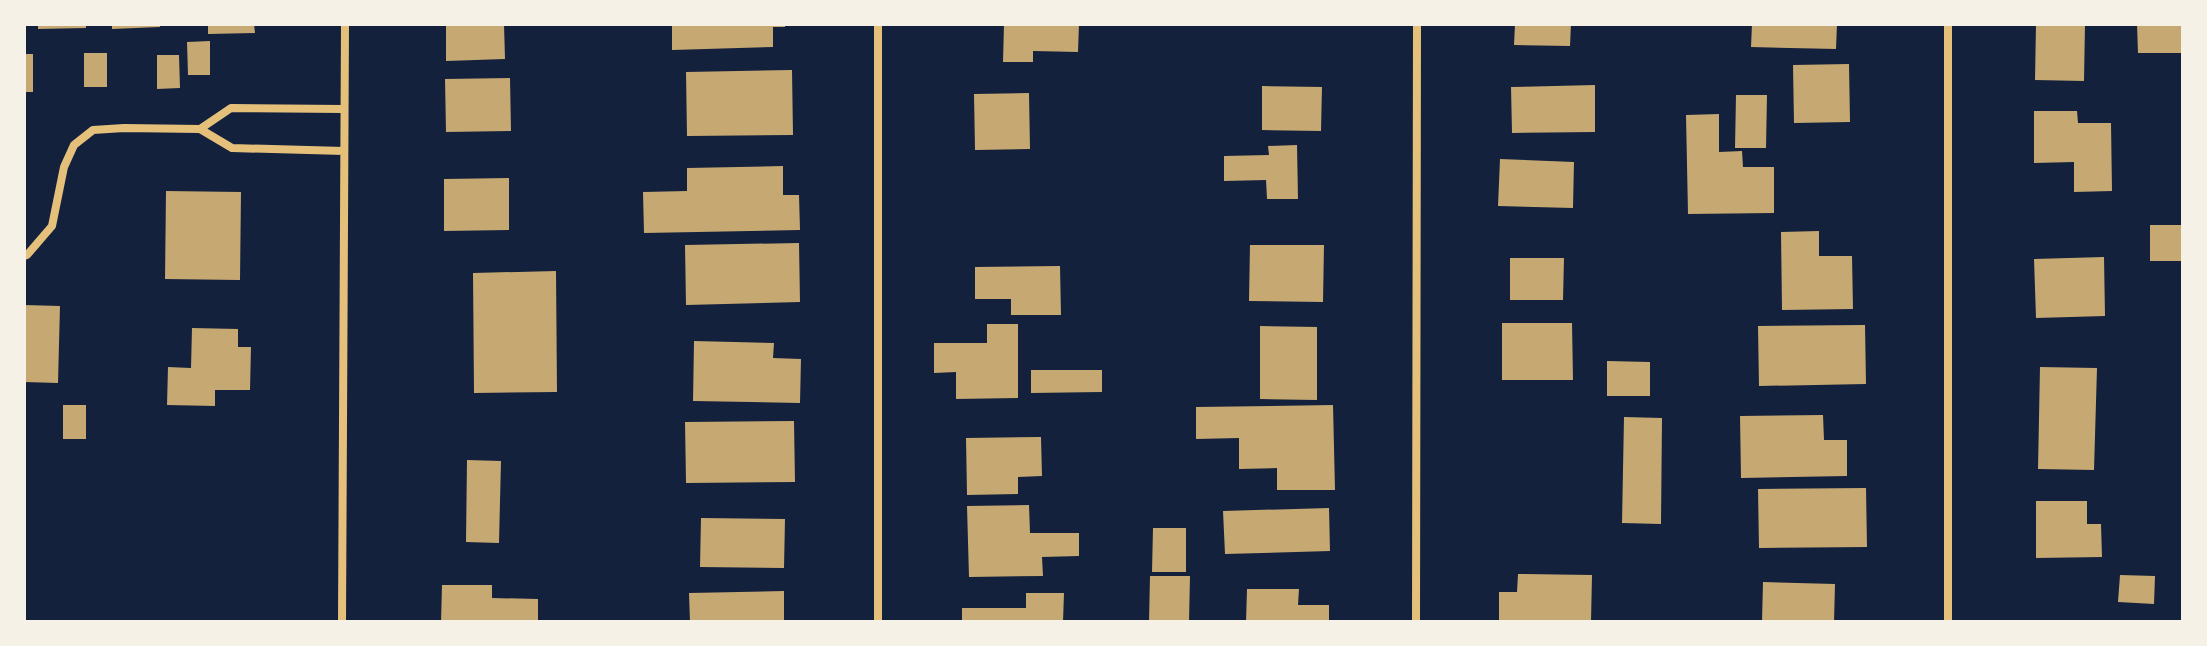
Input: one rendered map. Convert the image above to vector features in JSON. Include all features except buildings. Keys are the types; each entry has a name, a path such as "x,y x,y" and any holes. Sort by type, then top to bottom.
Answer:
{"street":[{"path":"342,622 345,24"},
{"path":"878,24 878,622"},
{"path":"1416,622 1417,24"},
{"path":"1948,24 1948,622"},
{"path":"200,129 231,108 344,109"},
{"path":"24,256 52,226 64,167 74,145 93,130 200,129 232,148 344,151"}]}
